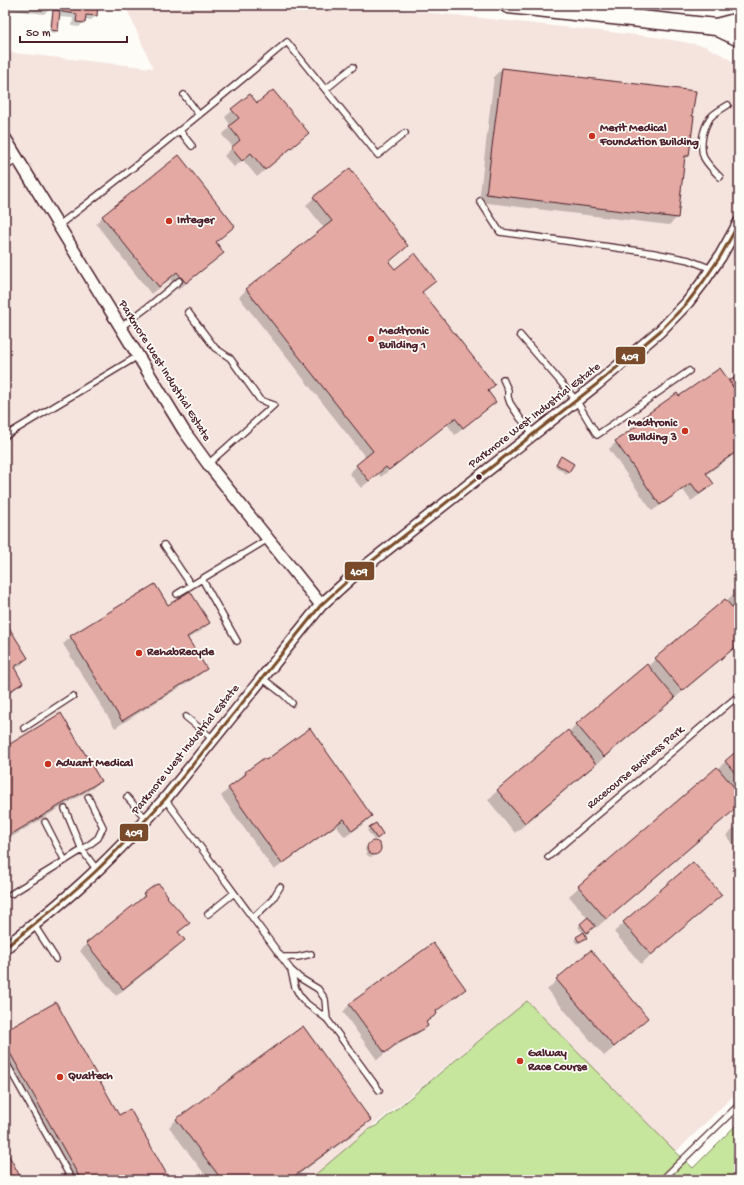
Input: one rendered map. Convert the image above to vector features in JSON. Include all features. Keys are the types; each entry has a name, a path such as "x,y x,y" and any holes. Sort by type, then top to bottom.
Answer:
{"street":[{"path":"508,5 716,27 739,38"},
{"path":"716,27 739,21"},
{"name":"Parkmore West Industrial Estate","path":"5,138 184,431 208,464 321,605"},
{"name":"Parkmore West Industrial Estate","path":"5,948 98,870 147,820 321,605 353,576 660,332 687,303 713,269 738,228"}],"lane":[{"path":"59,225 114,184 288,42 378,155 405,133"},
{"path":"326,89 353,67"},
{"path":"184,95 199,115"},
{"path":"720,177 704,158 702,146 704,130 710,118 728,106"},
{"path":"180,131 192,146"},
{"path":"5,167 18,159"},
{"path":"480,201 500,232 654,253 689,260 713,269"},
{"path":"121,327 179,281"},
{"path":"188,312 215,348 230,358 260,400 274,405 208,464"},
{"path":"520,335 576,400 597,435 689,371"},
{"path":"5,436 139,356"},
{"path":"503,379 508,390 510,403 533,433"},
{"path":"177,594 268,539"},
{"path":"164,545 191,585"},
{"path":"202,579 237,641"},
{"path":"262,678 292,703"},
{"name":"Racecourse Business Park","path":"548,857 739,695"},
{"path":"24,728 73,696"},
{"path":"186,717 213,739"},
{"path":"11,894 82,850 98,838 103,827 88,797"},
{"path":"127,797 147,820"},
{"path":"165,799 291,970 300,978 318,989 325,998 327,1019"},
{"path":"65,809 82,850 98,870"},
{"path":"45,822 65,860"},
{"path":"253,918 272,900 280,887"},
{"path":"208,914 234,893"},
{"path":"34,925 56,959"},
{"path":"281,957 298,957 312,954"},
{"path":"291,970 295,987 300,996 307,1004 327,1019 379,1090"},
{"path":"5,1061 72,1180"},
{"path":"662,1180 739,1105"}],"shaded area":[{"path":"125,5 359,5 655,37 705,46 739,66 739,1090 676,1152 527,1001 369,1129 309,1180 5,1180 5,52 153,68"},
{"path":"647,5 703,5 689,7"}],"green space":[{"name":"Galway Race Course","path":"527,1001 693,1168 739,1122 739,1180 309,1180 369,1129 376,1126"}],"building":[{"path":"16,5 50,5 49,9"},
{"path":"63,5 98,5 97,16 86,15 85,23 76,22 77,14 62,12"},
{"path":"53,10 60,11 58,31 51,30"},
{"name":"Merit Medical Foundation Building","path":"502,68 696,91 692,116 694,116 689,156 685,156 678,218 486,194"},
{"path":"273,90 309,133 265,170 251,153 242,161 231,148 240,140 229,126 239,118 231,109 250,94 257,103"},
{"name":"Integer","path":"179,155 235,226 216,242 224,253 186,283 177,272 159,287 102,216"},
{"name":"Medtronic Building 1","path":"350,168 408,246 389,262 395,269 415,253 436,281 422,292 495,385 488,391 496,402 463,428 455,418 389,470 386,467 369,481 356,465 373,451 246,289 332,221 313,197"},
{"name":"Medtronic Building 3","path":"720,368 739,395 739,450 706,473 714,484 699,494 691,483 660,505 615,441 645,420 643,417 677,393 679,396"},
{"path":"739,375 739,395 729,381"},
{"path":"561,456 574,464 569,472 556,464"},
{"name":"RehabRecycle","path":"155,584 168,605 190,591 210,623 187,637 207,669 122,721 70,636"},
{"path":"739,588 739,599 734,592"},
{"path":"725,599 739,615 739,644 682,691 655,658"},
{"path":"5,621 28,658 14,667 23,683 5,694"},
{"path":"647,664 675,698 604,757 576,724"},
{"name":"Advant Medical","path":"61,713 101,781 5,838 5,747"},
{"path":"310,728 372,816 352,831 344,819 282,864 228,788 246,774 245,772 264,758 266,760"},
{"path":"568,730 596,764 525,823 497,790"},
{"path":"739,749 739,778 725,761"},
{"path":"717,767 739,793 739,806 606,919 578,886"},
{"path":"376,823 383,834 377,839 369,827"},
{"path":"374,841 379,843 381,848 379,853 374,855 369,853 367,848 369,843"},
{"path":"693,862 722,895 651,955 623,922"},
{"path":"158,884 168,896 167,897 190,923 178,932 185,940 123,989 86,943 145,896 143,894"},
{"path":"588,917 595,926 587,933 580,924"},
{"path":"584,932 587,938 579,942 576,937"},
{"path":"433,943 466,989 436,1011 437,1014 426,1022 428,1026 400,1041 385,1053 349,1004"},
{"path":"591,950 648,1018 614,1047 556,979"},
{"name":"Qualtech","path":"56,1002 119,1115 130,1109 170,1180 81,1180 5,1044 5,1031"},
{"path":"303,1026 371,1120 289,1180 222,1180 176,1119"},
{"path":"5,1148 22,1180 5,1180"}],"transit line":[{"name":"409","path":"5,948 95,872 165,799 321,605 353,576 597,384 660,331 687,303 703,282 720,257 739,223"}],"place":[{"name":"Merit Medical Foundation Building","path":"592,136"},
{"name":"Integer","path":"169,221"},
{"name":"Medtronic Building 1","path":"371,339"},
{"name":"Medtronic Building 3","path":"685,431"},
{"name":"RehabRecycle","path":"139,653"},
{"name":"Advant Medical","path":"48,764"},
{"name":"Galway Race Course","path":"520,1061"},
{"name":"Qualtech","path":"60,1077"}]}
